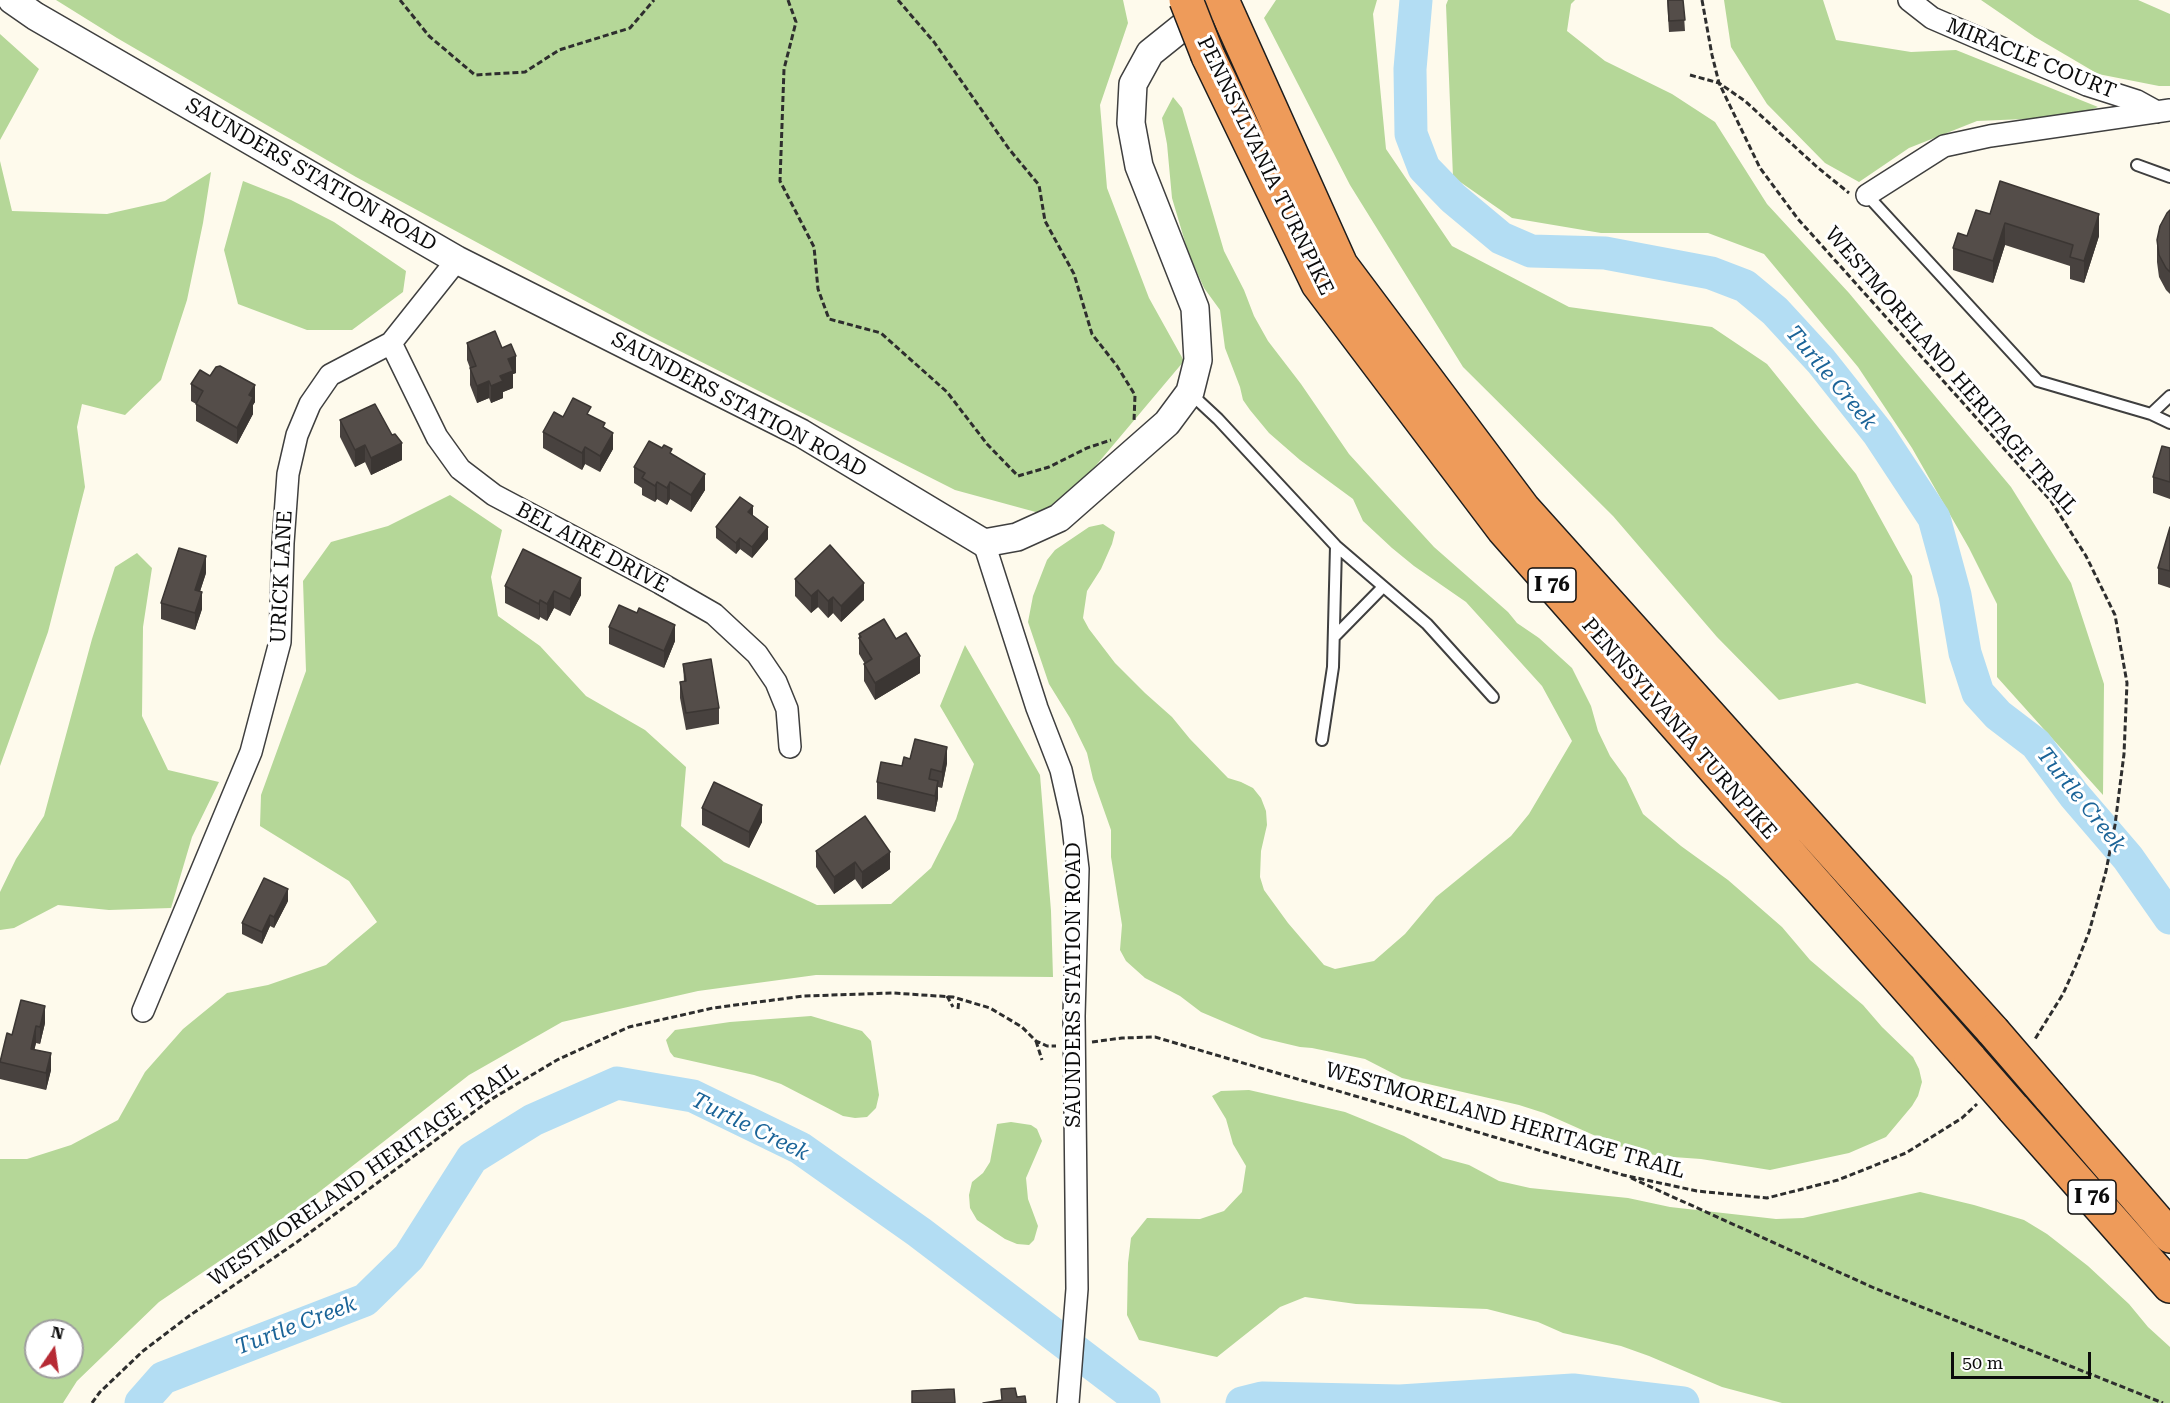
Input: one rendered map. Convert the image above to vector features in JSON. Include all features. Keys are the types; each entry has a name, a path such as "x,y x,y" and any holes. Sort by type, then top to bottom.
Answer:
{"highway":[{"name":"PENNSYLVANIA TURNPIKE","path":"1186,0 1208,56 1318,284 1482,501 1511,538 2170,1286"},
{"name":"PENNSYLVANIA TURNPIKE","path":"1222,0 1341,265 1523,508 1993,1031 2170,1236"}],"street":[{"name":"SAUNDERS STATION ROAD","path":"12,0 45,22 457,260 801,433 984,543 1037,708 1061,770 1072,819 1078,869 1074,1045 1077,1289 1068,1403"},
{"path":"984,543 1017,537 1059,518 1167,423 1190,392 1198,360 1194,308 1139,165 1131,123 1133,84 1150,53 1216,0"},
{"name":"MIRACLE COURT","path":"1908,0 1932,18 2087,85 2164,111"},
{"path":"1867,195 1944,146 1990,136 2164,111"},
{"name":"URICK LANE","path":"143,1011 251,752 280,642 288,474 297,435 310,404 330,375 391,343 457,260"},
{"name":"BEL AIRE DRIVE","path":"391,343 437,437 460,469 494,495 714,614 757,654 776,682 787,709 790,747"}],"lane":[{"path":"2137,165 2170,177"},
{"path":"1867,195 2038,381 2151,414 2170,423"},
{"path":"1190,392 1336,546 1427,624 1493,697"},
{"path":"2151,414 2170,396"},
{"path":"1322,740 1333,667 1336,546"},
{"path":"1334,637 1383,587"}],"path":[{"path":"400,0 429,36 475,75 525,72 559,50 630,28 654,0"},
{"path":"788,0 796,22 784,69 780,181 814,247 818,290 829,319 881,333 947,392 987,444 1018,476 1049,467 1087,448 1117,438"},
{"path":"898,0 934,42 1009,149 1039,185 1045,221 1074,274 1092,334 1136,395 1134,421 1131,428"},
{"name":"WESTMORELAND HERITAGE TRAIL","path":"1702,0 1719,82 1760,168 1798,219 2051,501 2086,556 2115,615 2127,683 2124,754 2115,825 2106,871 2089,932 2063,994 2033,1041"},
{"path":"1690,75 1719,82 1745,101 1817,167 1856,198 1867,195"},
{"name":"WESTMORELAND HERITAGE TRAIL","path":"92,1403 100,1392 143,1351 189,1316 297,1242 490,1100 557,1060 629,1027 713,1008 804,996 893,993 947,996 990,1008 1022,1027 1036,1041 1047,1046 1155,1037 1623,1175 1697,1191 1767,1198 1838,1180 1906,1153 1962,1118 1979,1102"},
{"path":"947,996 953,1007"},
{"path":"958,1009 959,999"},
{"path":"1036,1041 1042,1060"},
{"path":"1623,1175 1874,1288 2163,1403"}],"green space":[{"path":"56,0 1123,0 1128,23 1100,105 1107,188 1149,298 1184,361 1077,488 1043,514 955,490 650,336 356,177"},
{"path":"1276,0 1377,0 1373,14 1386,149 1452,246 1569,307 1712,327 1767,364 1856,474 1912,576 1926,704 1857,683 1779,700 1717,637 1613,516 1463,367 1350,185 1264,18"},
{"path":"1448,0 1575,0 1571,4 1567,31 1605,61 1672,94 1715,122 1767,204 1849,293 2011,487 2071,583 2104,684 2103,795 1997,677 1997,604 1969,548 1912,448 1858,367 1764,254 1708,233 1601,233 1512,218 1453,177 1446,5"},
{"path":"1724,0 1823,0 1836,40 1911,52 1956,50 2098,107 2071,117 1977,121 1909,148 1859,182 1825,163 1767,104 1731,47"},
{"path":"1981,0 2138,0 2170,14 2170,86 2159,86 2098,74 2035,37"},
{"path":"0,34 39,69 0,140"},
{"path":"1173,97 1182,108 1224,251 1244,290 1254,316 1268,341 1349,454 1434,547 1508,612 1517,623 1539,638 1572,668 1591,706 1598,731 1610,756 1626,778 1643,814 1681,846 1728,880 1782,927 1810,960 1863,1005 1913,1057 1922,1082 1918,1096 1886,1137 1849,1153 1770,1170 1701,1159 1659,1156 1633,1150 1519,1105 1402,1078 1365,1059 1262,1038 1201,1012 1180,996 1145,978 1126,961 1120,950 1122,925 1111,857 1111,830 1093,779 1087,753 1070,718 1049,684 1028,622 1033,596 1047,560 1055,550 1089,527 1103,524 1115,532 1101,569 1087,591 1083,618 1115,663 1172,717 1228,778 1253,788 1261,798 1266,811 1267,825 1261,851 1260,877 1264,890 1288,923 1324,965 1335,969 1374,961 1405,934 1436,897 1511,836 1529,814 1572,741 1542,686 1466,602 1392,548 1363,521 1353,499 1300,460 1269,433 1243,400 1225,348 1220,310 1204,288 1188,252 1172,198 1162,118"},
{"path":"0,161 12,211 107,214 165,201 211,172 187,300 161,380 125,415 82,404 77,427 85,487 48,632 0,766"},
{"path":"243,181 291,200 334,222 406,271 403,292 352,330 307,330 238,304 224,250"},
{"path":"450,495 502,530 491,577 498,616 540,646 586,696 645,730 686,767 681,826 724,862 817,905 891,904 931,868 956,819 974,764 940,706 965,645 1040,775 1051,911 1053,977 816,975 698,991 562,1022 469,1075 305,1203 159,1302 84,1374 84,1319 24,1319 24,1379 79,1379 63,1403 0,1403 0,1159 27,1159 71,1145 118,1120 145,1072 183,1029 227,993 268,985 326,965 377,922 349,881 260,826 261,795 306,671 303,581 331,542 388,526"},
{"path":"137,553 152,568 143,627 142,716 168,770 219,782 192,837 171,908 109,910 58,905 14,928 0,930 0,892 16,859 44,816 92,639 115,567"},
{"path":"811,1016 862,1031 871,1041 879,1095 876,1108 867,1117 843,1116 781,1084 754,1075 674,1057 666,1040 675,1030 730,1022"},
{"path":"1249,1090 1345,1112 1404,1136 1443,1158 1469,1165 1499,1181 1530,1188 1628,1198 1670,1207 1776,1219 1803,1218 1920,1192 2024,1220 2047,1234 2088,1266 2170,1347 2170,1403 1782,1403 1722,1387 1621,1346 1563,1333 1538,1322 1487,1309 1356,1304 1305,1297 1280,1307 1217,1357 1139,1340 1127,1315 1131,1238 1147,1218 1200,1219 1224,1211 1242,1192 1246,1166 1233,1144 1226,1119 1212,1096 1221,1091"},
{"path":"1011,1122 1031,1125 1037,1129 1042,1141 1026,1178 1028,1199 1038,1226 1034,1240 1029,1245 1017,1244 1005,1239 977,1220 970,1208 969,1195 972,1182 983,1173 990,1162 997,1124"}],"building":[{"path":"1668,0 1683,0 1685,20 1669,21"},
{"path":"2000,181 2099,214 2084,261 2070,257 2073,245 2005,223 1993,261 1953,248 1958,233 1967,236 1976,210 1990,214"},
{"path":"2170,210 2170,272 2159,255 2157,240 2160,226"},
{"path":"495,331 502,348 511,344 516,356 508,359 513,371 500,376 503,381 491,386 489,381 477,386 470,368 476,366 467,343"},
{"path":"220,366 255,385 249,395 253,397 237,428 196,404 203,391 191,384 200,370 210,376 216,367"},
{"path":"573,398 591,407 587,414 605,423 603,427 613,433 600,456 585,447 582,453 543,432 554,412 563,417"},
{"path":"375,404 392,435 395,434 402,443 371,458 365,445 355,450 340,420"},
{"path":"649,441 662,448 664,445 672,449 670,453 705,474 691,495 670,482 667,488 657,482 655,486 642,478 645,473 634,467"},
{"path":"2162,446 2170,448 2170,482 2153,477"},
{"path":"740,497 753,506 748,512 768,527 752,547 740,538 736,543 716,527"},
{"path":"2170,527 2170,571 2158,568"},
{"path":"830,545 864,583 841,606 833,597 828,601 818,590 811,596 795,579"},
{"path":"179,548 206,556 195,590 202,592 195,613 161,603"},
{"path":"523,549 581,578 570,599 554,591 547,604 540,600 539,604 505,586"},
{"path":"619,605 637,613 639,608 675,625 664,651 609,627"},
{"path":"884,619 896,639 906,633 920,656 875,683 864,664 872,659 859,638 861,637 859,634"},
{"path":"711,659 719,708 686,713 680,682 686,681 683,664"},
{"path":"915,739 947,747 942,772 931,769 929,779 938,781 935,796 877,782 881,762 902,766 904,757 910,759"},
{"path":"714,782 762,805 749,832 702,808"},
{"path":"865,816 890,852 862,872 855,862 834,877 816,851"},
{"path":"264,878 288,889 274,917 270,915 262,932 242,923"},
{"path":"21,1000 45,1006 40,1027 36,1026 31,1049 51,1053 46,1073 0,1062 7,1033 12,1035"},
{"path":"1015,1388 1017,1397 1025,1396 1026,1403 983,1403 1002,1400 1001,1389"},
{"path":"954,1389 955,1403 912,1403 912,1391"}],"waterway":[{"name":"Turtle Creek","path":"1416,0 1410,69 1411,134 1424,168 1453,198 1501,238 1531,251 1605,253 1711,273 1745,286 1775,311 1821,361 1878,433 1934,518 1955,595 1965,653 1978,693 1998,715 2036,744 2074,795 2128,858 2170,918"},
{"name":"Turtle Creek","path":"141,1403 163,1378 365,1300 409,1257 472,1158 533,1120 617,1083 693,1096 800,1148 919,1232 1144,1403"},
{"name":"Turtle Creek","path":"1242,1403 1262,1398 1400,1401 1573,1390 1683,1403"}]}
